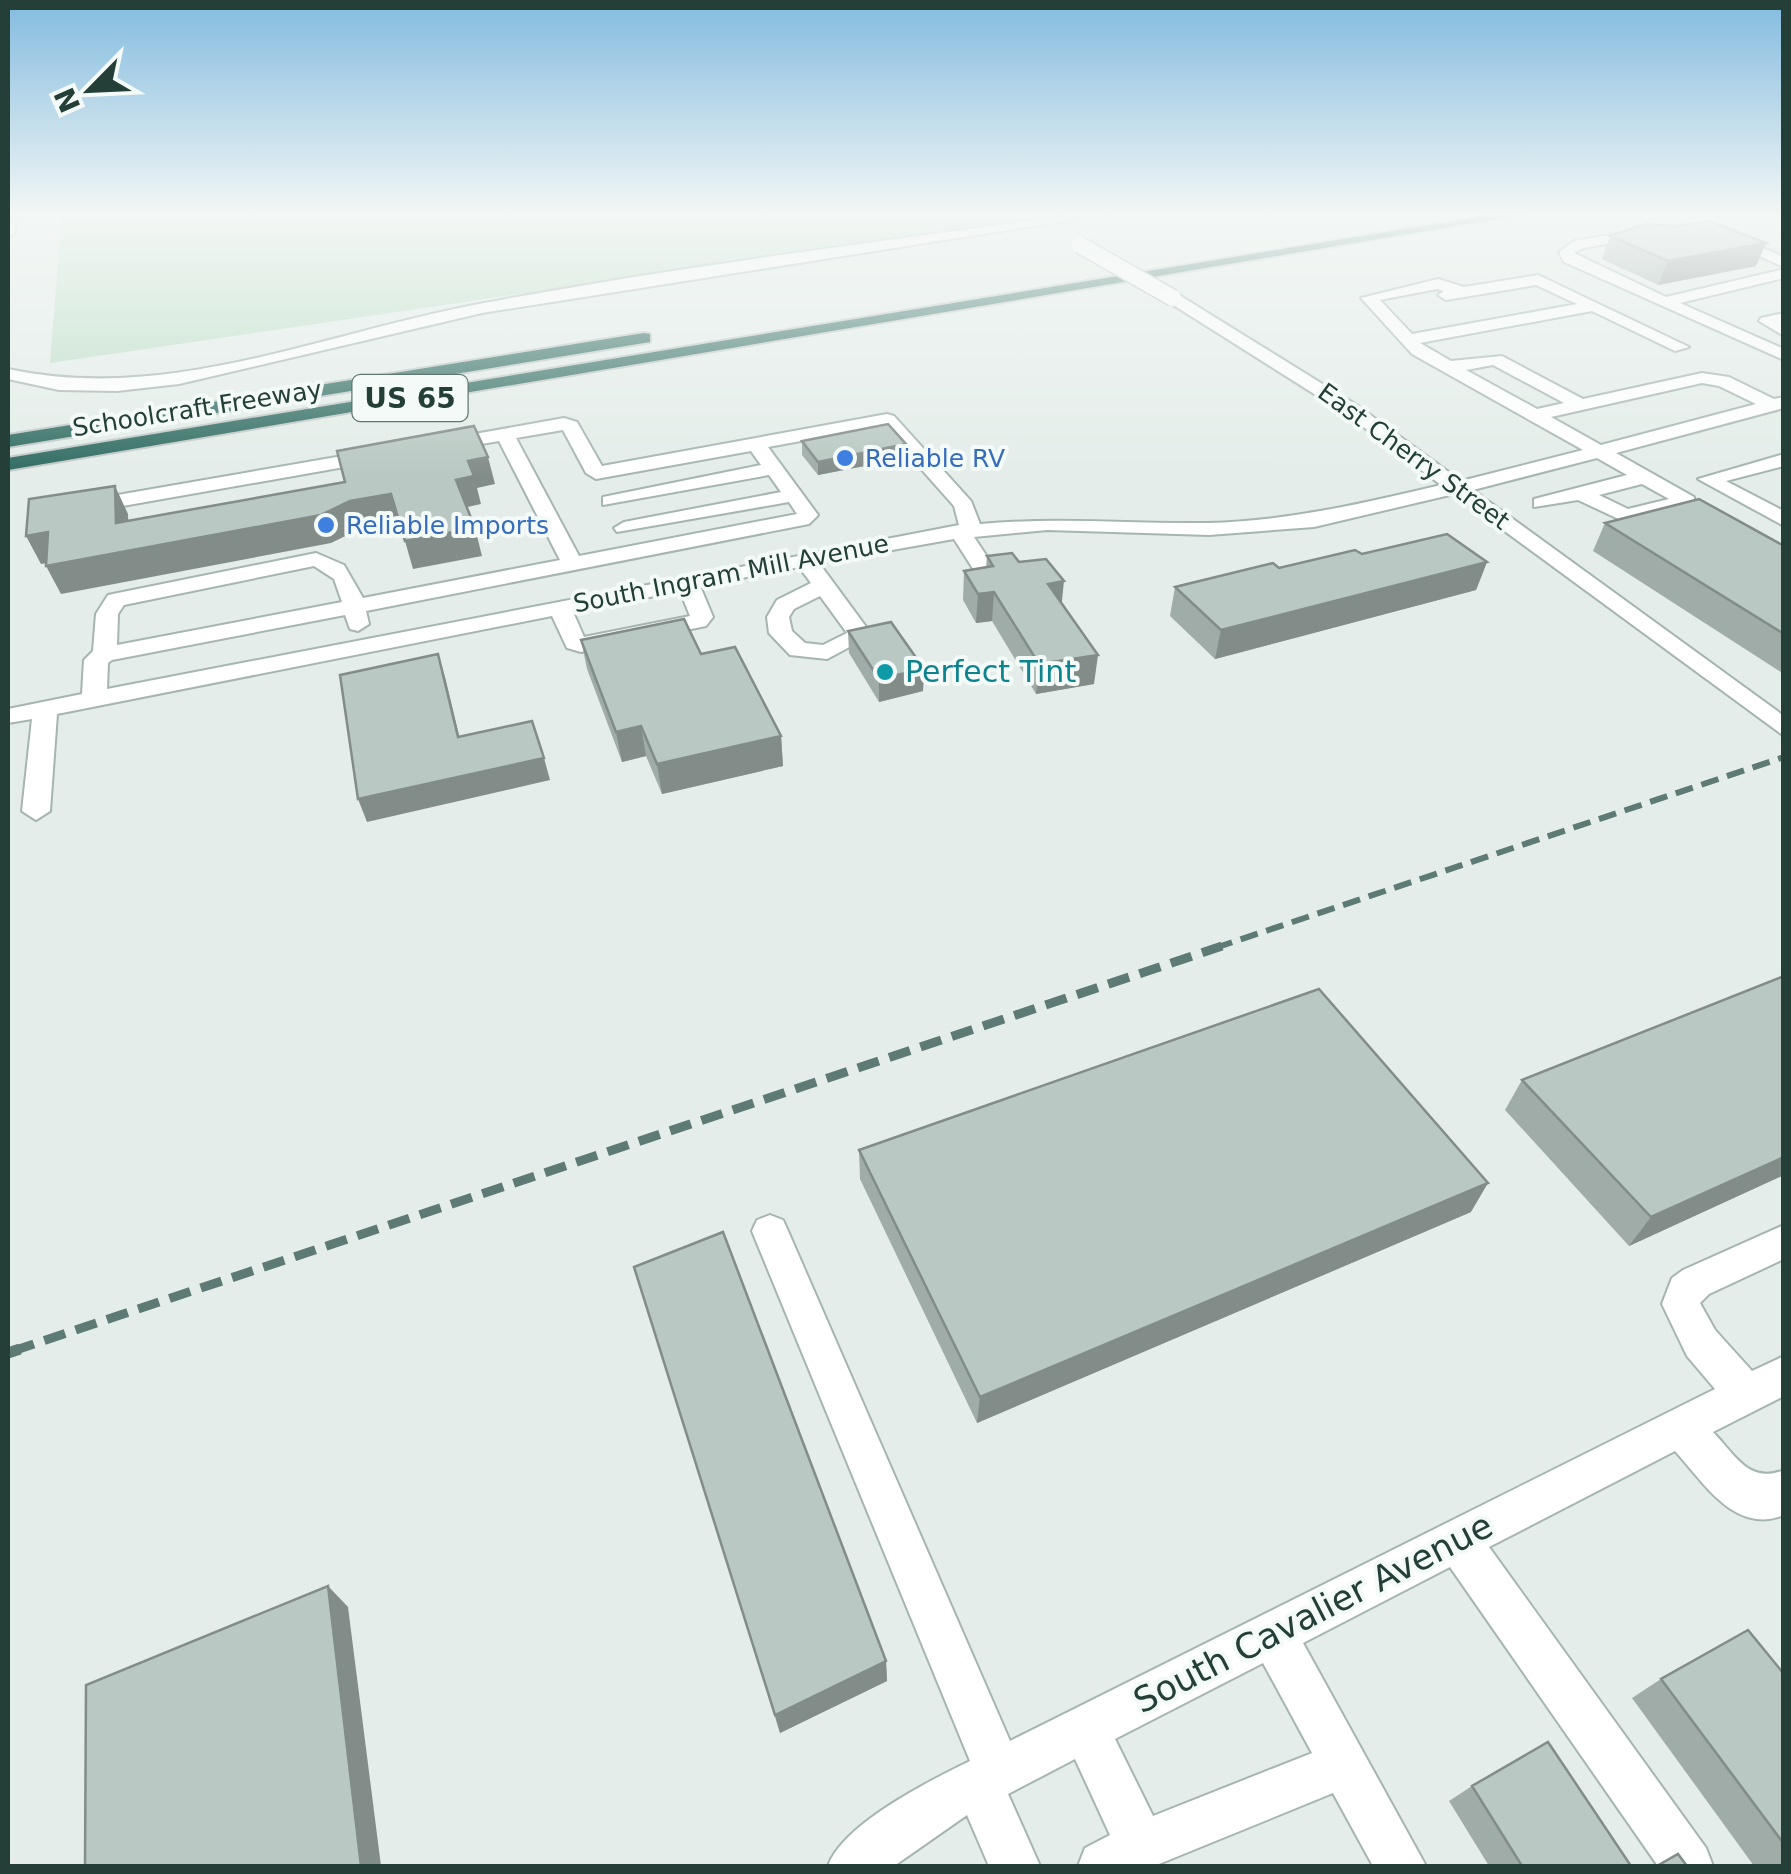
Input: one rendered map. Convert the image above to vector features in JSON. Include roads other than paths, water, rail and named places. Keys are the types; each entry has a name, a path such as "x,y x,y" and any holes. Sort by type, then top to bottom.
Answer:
{"highway":[{"path":"728,325 877,301"},
{"name":"Schoolcraft Freeway","path":"8,464 990,301"},
{"name":"Schoolcraft Freeway","path":"8,438 670,334"}],"street":[{"path":"8,374 68,385 164,381 524,301"},
{"name":"East Cherry Street","path":"1179,301 1291,369 1460,487 1784,728"},
{"path":"1373,301 1408,340 1448,366 1696,506 1625,516 1580,493"},
{"path":"1455,312 1512,301"},
{"path":"1584,301 1681,347"},
{"path":"1664,302 1784,355"},
{"path":"1408,340 1594,306"},
{"path":"1392,323 1436,316"},
{"path":"1784,318 1767,322 1784,331"},
{"path":"1448,366 1496,360 1580,405"},
{"path":"1535,416 1702,378 1723,382 1778,404"},
{"name":"South Ingram Mill Avenue","path":"8,716 804,558 966,530 1047,524 1209,529 1280,526 1349,516 1778,404"},
{"path":"596,473 887,420 964,505 966,530 985,570"},
{"path":"75,508 570,426 624,528 638,591"},
{"path":"505,434 573,565"},
{"path":"100,657 802,520 808,510 756,444"},
{"path":"1784,460 1708,479 1784,520"},
{"path":"308,468 315,496"},
{"path":"610,501 776,468"},
{"path":"1541,502 1645,477"},
{"path":"624,528 796,495"},
{"path":"804,558 824,585"},
{"path":"94,699 107,614 116,600 253,572 316,560 338,566 348,582 362,646"},
{"path":"560,607 575,643 581,646 698,621 702,617 687,582"},
{"path":"36,811 45,709"},
{"path":"770,1231 988,1778 1015,1866"},
{"path":"1765,1384 1701,1343 1681,1304 1684,1290 1696,1282 1784,1241"},
{"name":"South Cavalier Avenue","path":"853,1866 936,1804 1765,1384"},
{"path":"1680,1427 1744,1496 1770,1499 1784,1491"},
{"path":"1457,1539 1688,1866"},
{"path":"1272,1633 1401,1866"},
{"path":"1086,1730 1116,1861 1344,1764"}],"railway":[{"path":"1215,948 1784,757"},
{"path":"13,1351 1222,946"},
{"path":"8,1353 20,1349"}],"place":[{"name":"Reliable RV","path":"845,458"},
{"name":"Reliable Imports","path":"326,525"},
{"name":"Perfect Tint","path":"885,672"}]}
